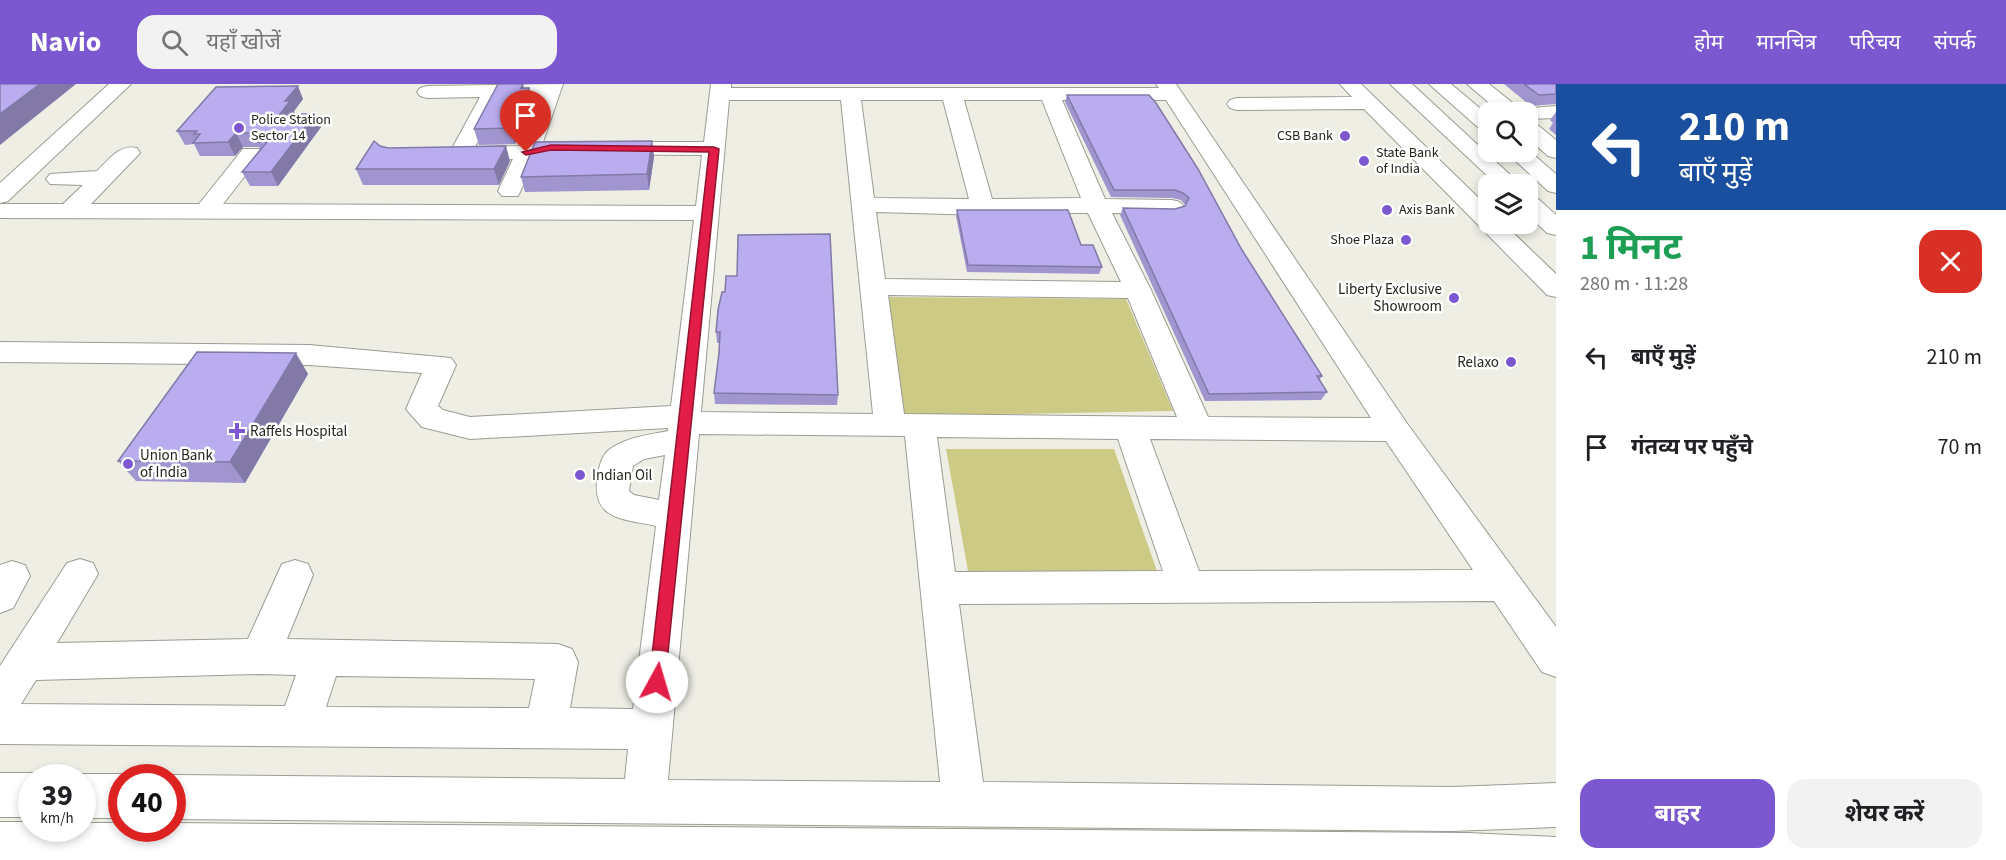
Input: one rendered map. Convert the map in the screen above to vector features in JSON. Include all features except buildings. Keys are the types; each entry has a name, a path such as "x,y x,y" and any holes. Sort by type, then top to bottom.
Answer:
{"street":[{"path":"0,196 121,84"},
{"path":"1350,84 1478,211"},
{"path":"1400,84 1498,174"},
{"path":"1439,84 1478,113"},
{"path":"1477,84 1500,102"},
{"path":"427,92 552,87 510,191 496,213"},
{"path":"644,801 721,89 850,94 891,89 952,94 1169,89 1395,430 1501,585 1556,659"},
{"path":"460,154 494,91"},
{"path":"1050,93 1096,205 1138,290 1198,429"},
{"path":"850,94 872,287 905,426 939,588 964,805"},
{"path":"952,94 983,208"},
{"path":"1237,105 1369,103"},
{"path":"1430,112 1478,117"},
{"path":"1538,113 1556,112"},
{"path":"1538,135 1556,150"},
{"path":"438,154 526,152 551,147 714,149"},
{"path":"70,212 129,153"},
{"path":"205,212 251,154"},
{"path":"1528,162 1556,186"},
{"path":"58,179 104,178"},
{"path":"387,190 510,191"},
{"path":"864,205 983,208 1096,205 1172,207"},
{"path":"0,211 708,213"},
{"path":"1538,211 1556,228"},
{"path":"305,233 319,212"},
{"path":"1502,234 1552,281"},
{"path":"872,287 1138,290"},
{"path":"0,352 309,355 441,365 421,409 433,418 470,428 905,426 1395,430"},
{"path":"675,517 624,506 614,498 612,492 617,461 636,449 684,426"},
{"path":"1131,429 1186,586"},
{"path":"0,701 80,574"},
{"path":"260,656 295,575"},
{"path":"939,588 1501,585"},
{"path":"24,662 260,656 558,662 545,729"},
{"path":"299,726 322,658"},
{"path":"0,724 652,729"},
{"path":"0,795 18,795"},
{"path":"186,797 1450,809 1556,805"},
{"path":"0,845 1468,856 1540,860"}],"shaded area":[{"path":"887,297 1126,299 1173,411 900,416"},
{"path":"946,449 1114,449 1157,571 968,571"}],"place":[{"name":"Police Station Sector 14","path":"239,128"},
{"name":"CSB Bank","path":"1345,136"},
{"name":"State Bank of India","path":"1364,161"},
{"name":"Axis Bank","path":"1387,210"},
{"name":"Shoe Plaza","path":"1406,240"},
{"name":"Liberty Exclusive Showroom","path":"1454,298"},
{"name":"Relaxo","path":"1511,362"},
{"name":"Raffels Hospital","path":"237,431"},
{"name":"Union Bank of India","path":"128,464"},
{"name":"Indian Oil","path":"580,475"}],"route":[{"path":"526,152 551,147 714,149 657,682"}]}
